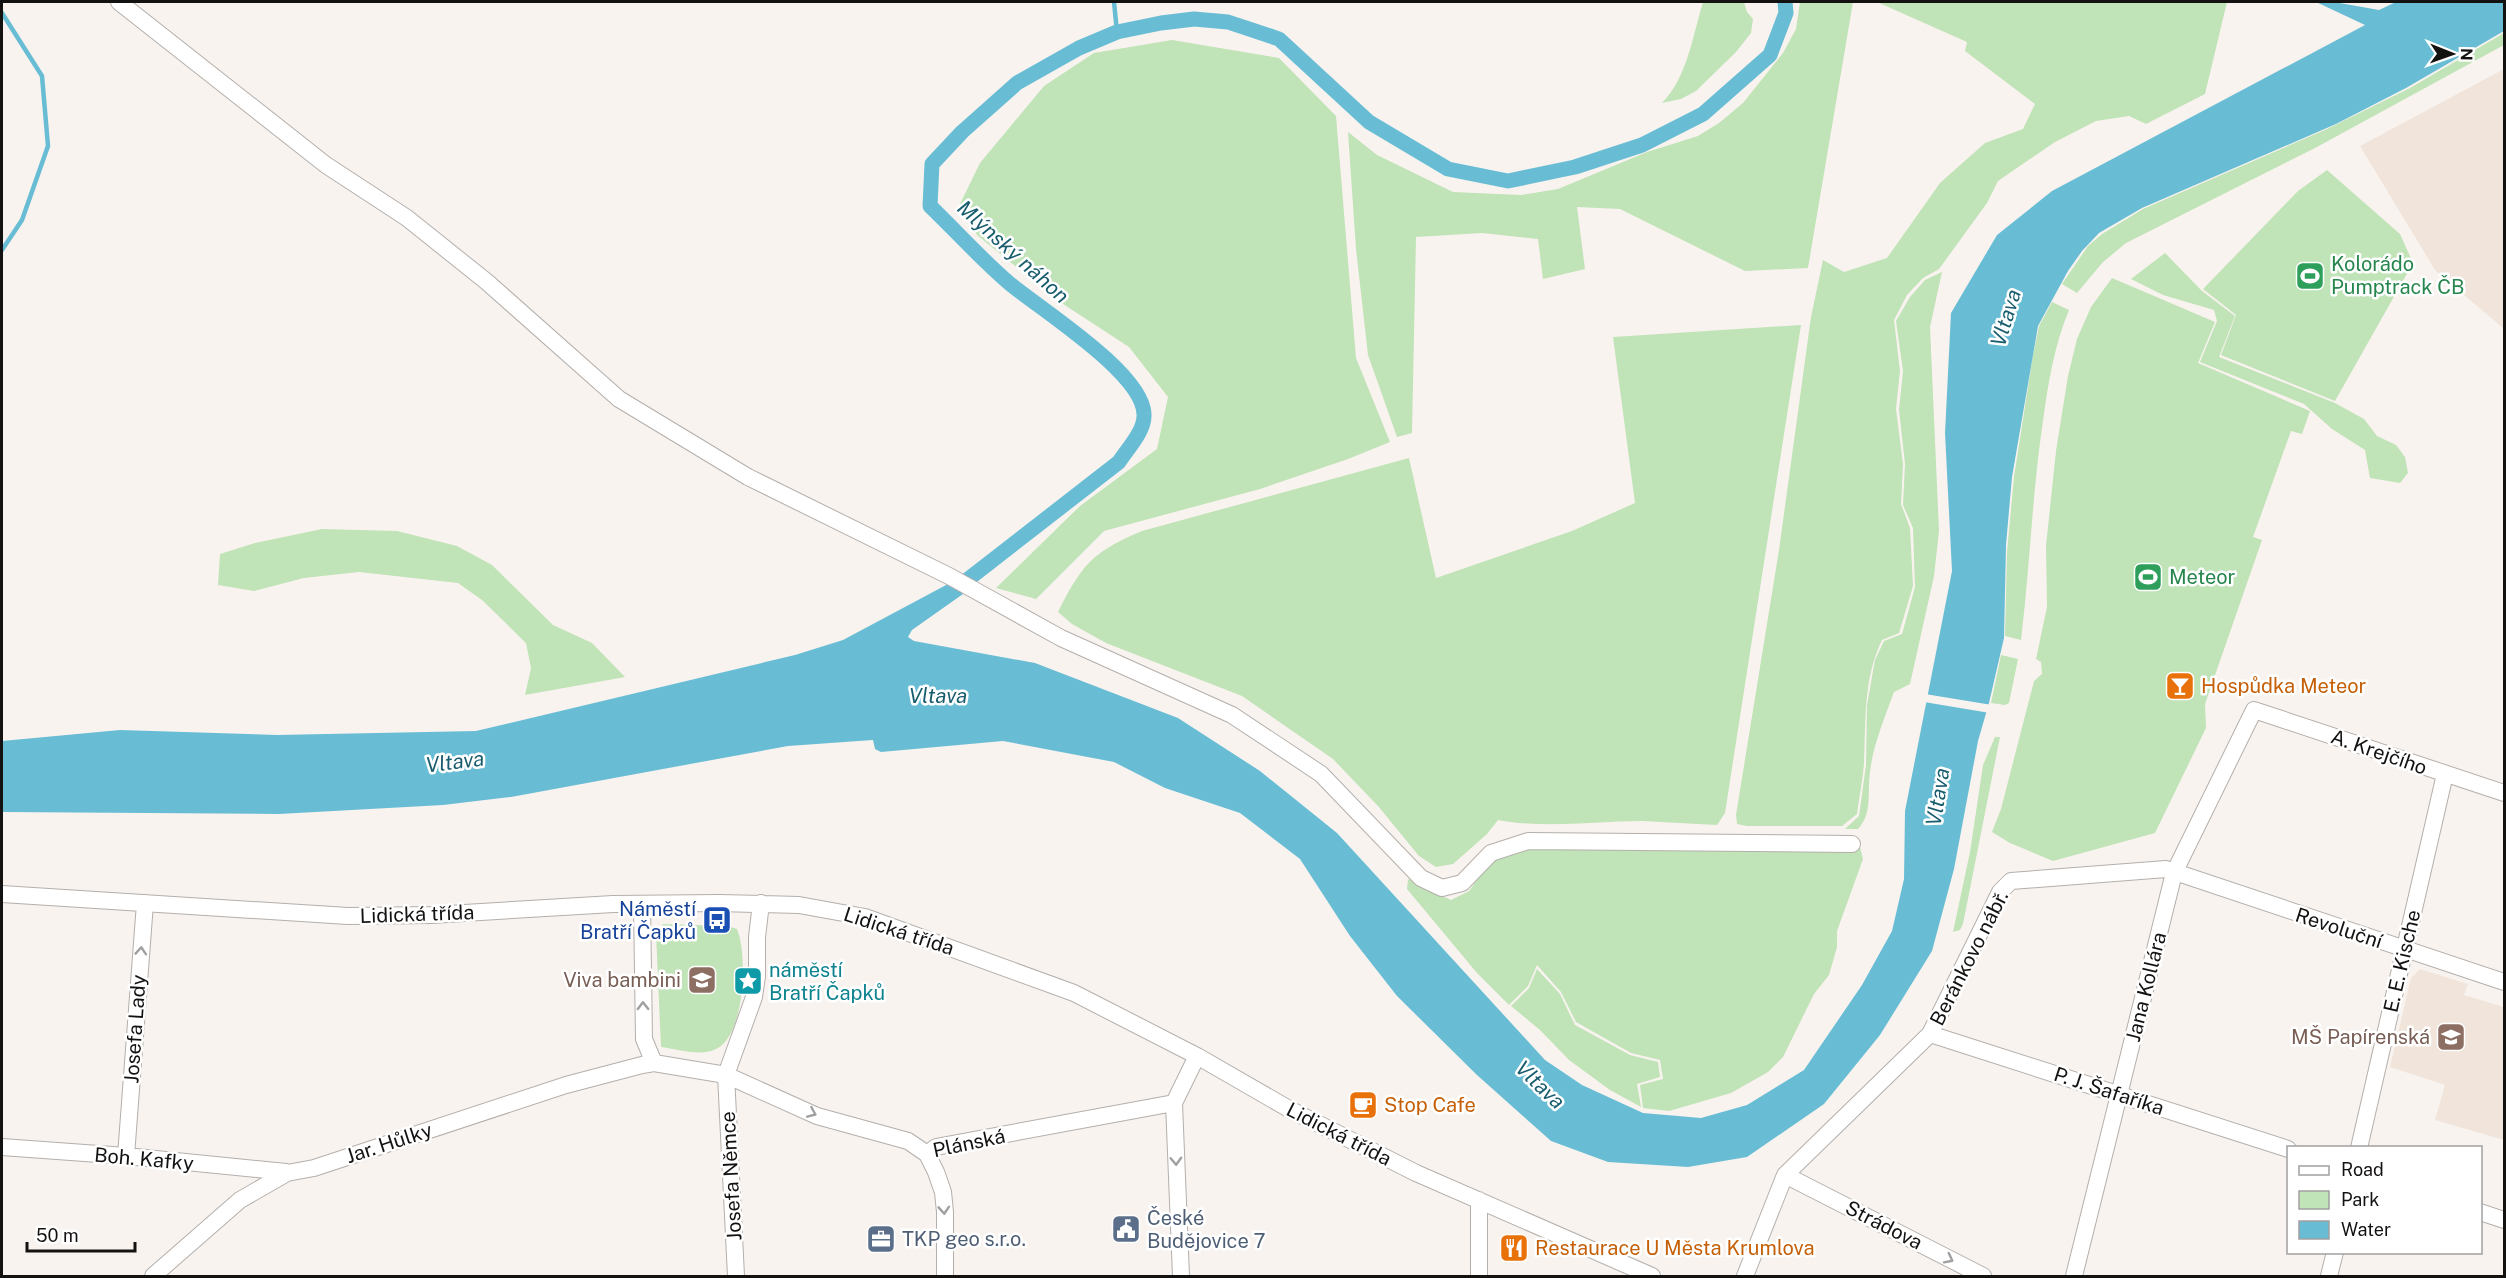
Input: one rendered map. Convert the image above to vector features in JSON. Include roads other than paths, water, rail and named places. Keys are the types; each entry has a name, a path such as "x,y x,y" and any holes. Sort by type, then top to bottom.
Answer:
{"street":[{"path":"119,2 326,165 407,218 487,282 619,399 748,477 952,578 1061,638 1232,715 1320,774 1421,878 1442,888 1462,883 1491,853 1528,841 1852,844"},
{"name":"A. Krejčího","path":"2254,710 2505,793"},
{"name":"Jana Kollára","path":"2074,1276 2174,873 2254,710"},
{"name":"E. E. Kische","path":"2359,1146 2445,774"},
{"name":"Beránkovo nábř.","path":"1745,1276 1785,1175 1930,1034 2001,892 2008,883 2166,869 2174,873"},
{"name":"Revoluční","path":"2174,873 2505,982"},
{"name":"Lidická třída","path":"2,894 372,917 642,904 761,903 799,905 865,917 1074,993 1197,1056 1289,1109 1416,1173 1652,1276"},
{"name":"Josefa Lady","path":"126,1156 145,903"},
{"path":"726,1075 738,1046 753,997 757,976 757,937 761,903"},
{"path":"642,904 644,1035 654,1063"},
{"name":"P. J. Šafaříka","path":"1930,1034 2287,1148"},
{"path":"1181,1276 1174,1103 1197,1056"},
{"name":"Plánská","path":"654,1063 726,1075 817,1116 908,1141 927,1154 936,1147 1174,1103"},
{"name":"Jar. Hůlky","path":"153,1276 240,1200 287,1173 315,1168 566,1085 654,1063"},
{"name":"Josefa Němce","path":"726,1075 736,1276"},
{"name":"Boh. Kafky","path":"2,1147 126,1156 287,1173"},
{"path":"927,1154 943,1192 945,1276"},
{"name":"Strádova","path":"1785,1175 1983,1276"},
{"path":"1479,1200 1479,1276"},
{"path":"2482,1212 2505,1220"},
{"path":"2329,1276 2334,1254"}],"water":[{"name":"Vltava","path":"2316,2 2334,2 2379,10 2396,2 2504,2 2504,31 2406,88 2336,124 2142,208 2099,233 2068,271 2038,326 2012,477 2006,545 2004,638 1978,741 1954,869 1932,951 1880,1035 1824,1104 1747,1157 1688,1167 1608,1162 1551,1141 1477,1075 1397,996 1350,936 1300,859 1240,813 1165,788 1114,762 1003,741 881,752 875,749 873,740 788,746 511,797 443,805 279,814 2,812 2,741 120,730 277,735 476,731 795,655 843,640 948,584 963,594 912,630 908,637 914,641 1035,663 1178,718 1260,771 1337,833 1545,1060 1582,1085 1643,1113 1701,1118 1747,1105 1804,1070 1862,985 1892,931 1904,879 1905,811 1952,571 1945,433 1951,313 1997,235 2052,191 2365,25"}],"waterway":[{"path":"1114,2 1117,32"},
{"name":"Mlýnský náhon","path":"953,591 1119,462 1139,433 1144,420 1139,398 1127,380 1109,361 1009,283 930,206 932,164 962,132 1017,83 1079,48 1117,32 1194,19 1228,22 1279,39 1369,122 1448,169 1508,181 1575,167 1642,145 1703,114 1770,55 1786,13 1785,2"},
{"name":"Mlýnský náhon","path":"2,13 42,76 48,146 22,220 2,250"}],"place":[{"name":"Kolorádo Pumptrack ČB","path":"2310,276"},
{"name":"Meteor","path":"2148,577"},
{"name":"Hospůdka Meteor","path":"2180,686"},
{"name":"Náměstí Bratří Čapků","path":"717,920"},
{"name":"Viva bambini","path":"702,980"},
{"name":"náměstí Bratří Čapků","path":"748,981"},
{"name":"MŠ Papírenská","path":"2451,1037"},
{"name":"Stop Cafe","path":"1363,1105"},
{"name":"České Budějovice 7","path":"1126,1229"},
{"name":"TKP geo s.r.o.","path":"881,1239"},
{"name":"Restaurace U Města Krumlova","path":"1514,1248"}]}
